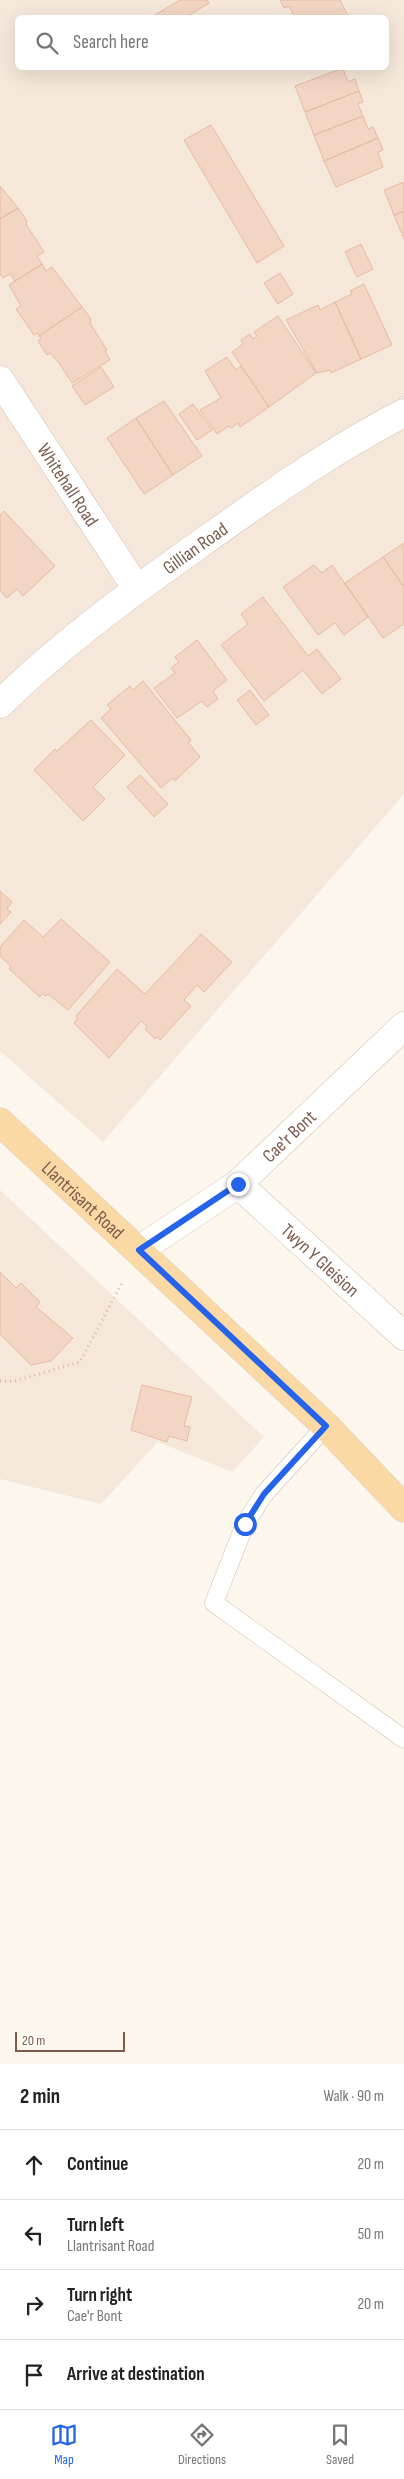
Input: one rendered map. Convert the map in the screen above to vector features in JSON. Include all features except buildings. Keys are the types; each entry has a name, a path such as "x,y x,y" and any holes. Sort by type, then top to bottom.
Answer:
{"main road":[{"name":"Llantrisant Road","path":"0,1122 326,1426 404,1508"}],"street":[{"name":"Whitehall Road","path":"0,380 137,589"},
{"name":"Gillian Road","path":"0,704 19,686 137,589 285,483 404,413"},
{"name":"Cae'r Bont","path":"139,1250 238,1184 404,1026"},
{"name":"Twyn Y Gleision","path":"238,1184 404,1336"}],"lane":[{"path":"326,1426 259,1501 245,1524 214,1603 404,1739"}],"path":[{"path":"0,1381 15,1380 80,1362 139,1250"}],"shaded area":[{"path":"0,0 404,0 404,794 103,1142 0,1051"},
{"path":"0,1190 264,1437 232,1472 158,1442 101,1504 0,1479"}],"route":[{"path":"238,1184 139,1250 326,1426 264,1494 245,1524"}]}
